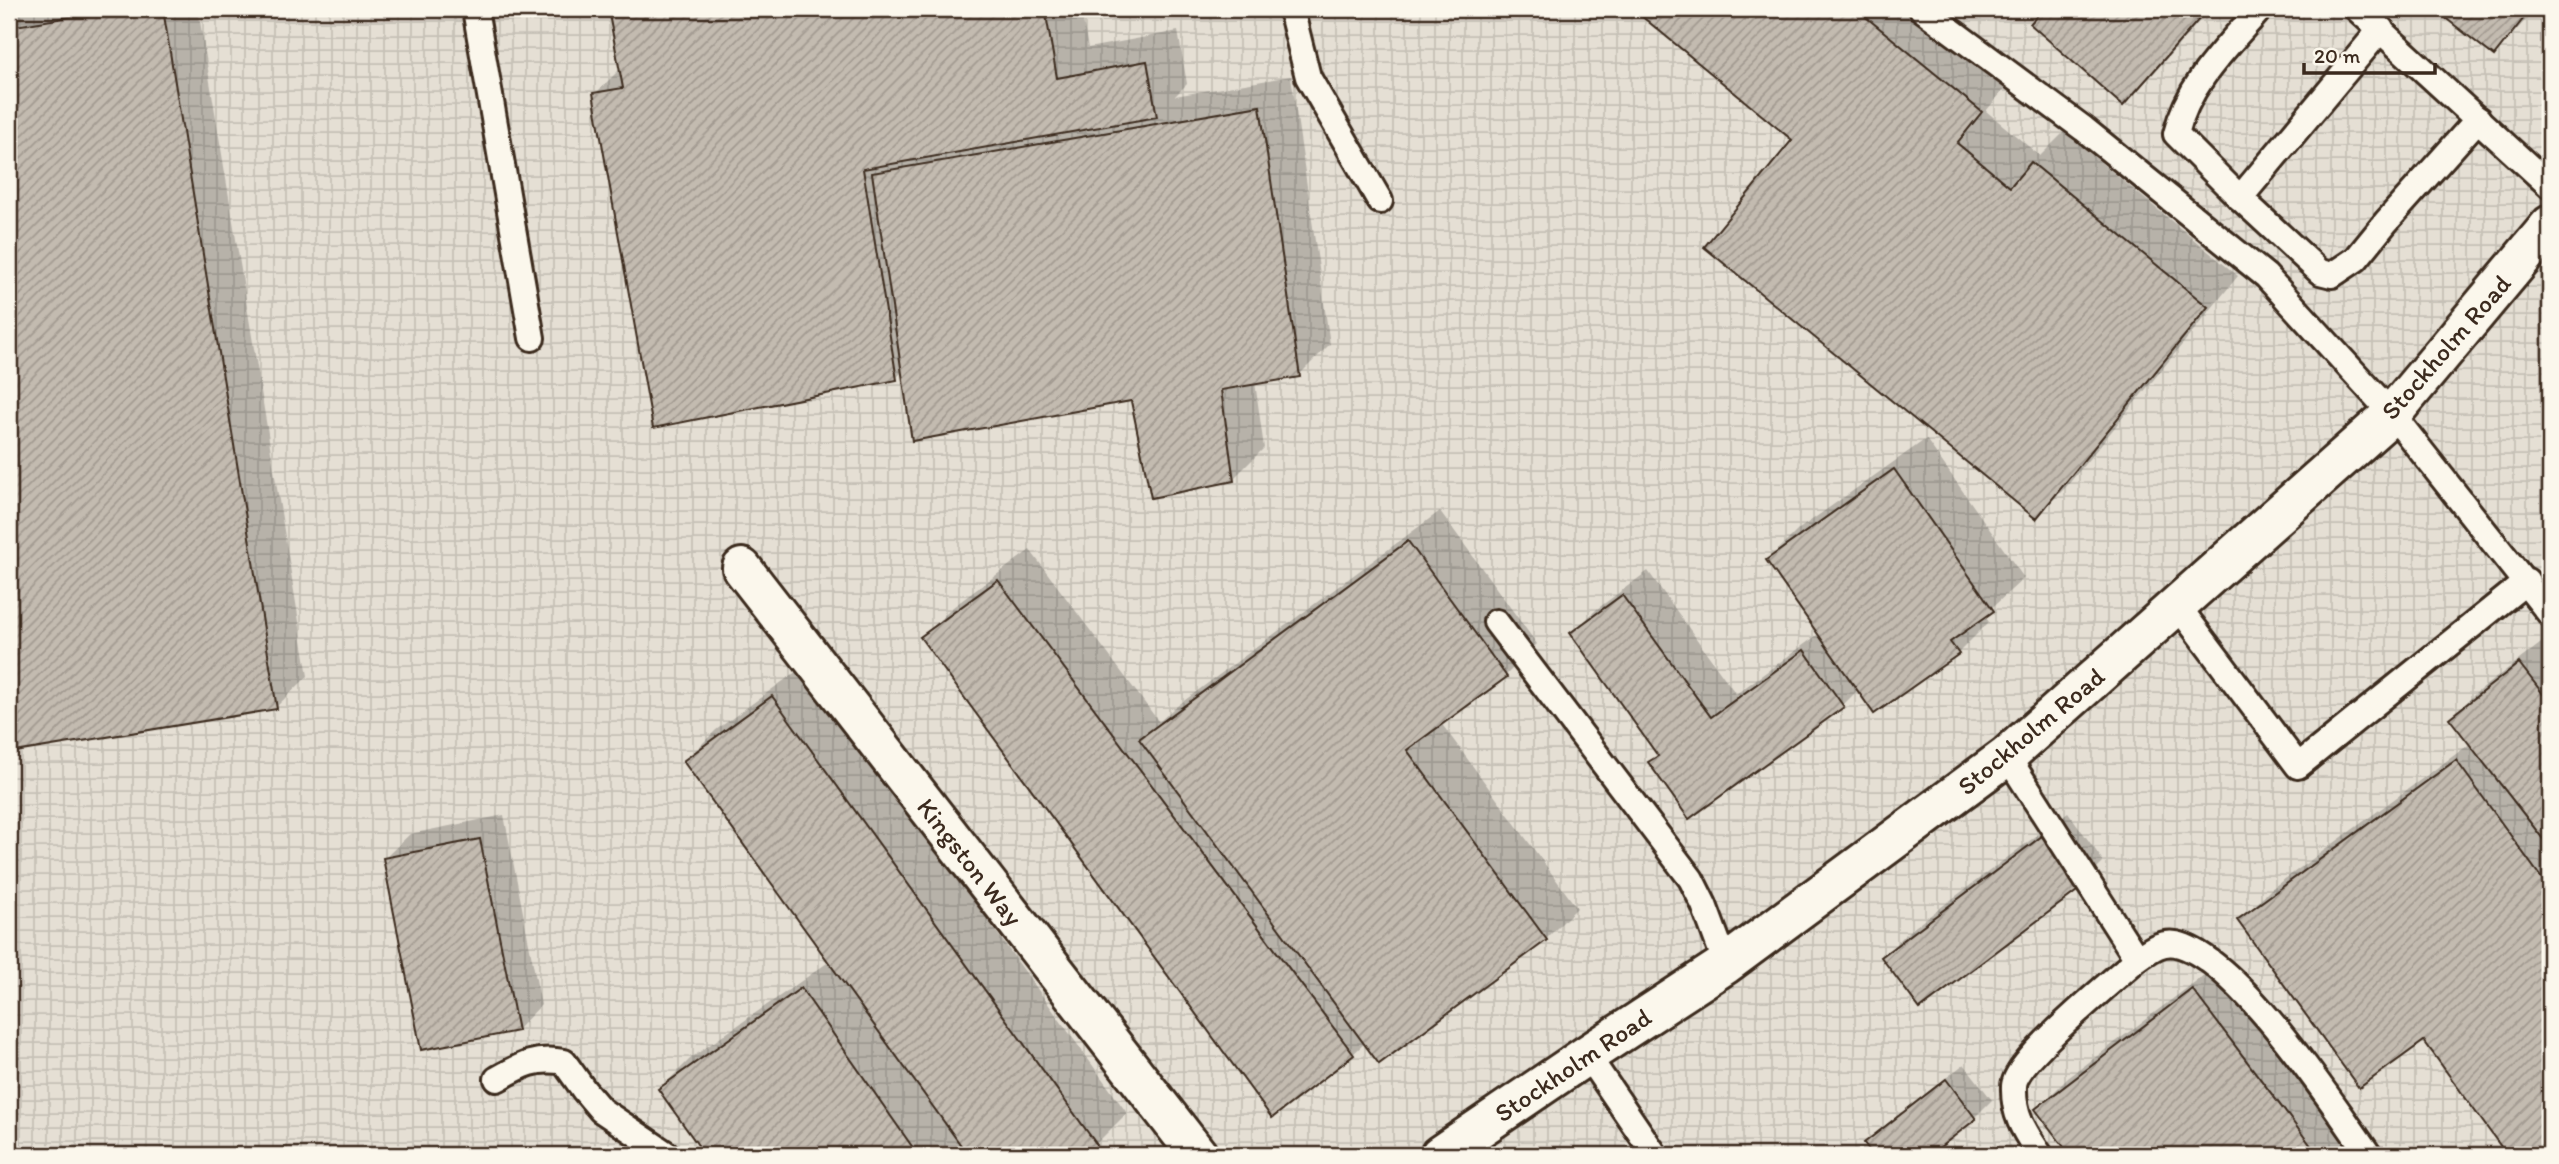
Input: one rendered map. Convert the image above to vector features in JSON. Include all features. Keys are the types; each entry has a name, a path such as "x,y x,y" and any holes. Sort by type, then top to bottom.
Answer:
{"street":[{"name":"Stockholm Road","path":"1440,1155 1726,964 2007,756 2392,414 2550,225"},
{"name":"Kingston Way","path":"742,568 1198,1155"}],"lane":[{"path":"475,9 531,338"},
{"path":"1291,9 1308,78 1380,201"},
{"path":"1922,9 2084,129 2266,276 2392,414 2527,581 2550,614"},
{"path":"2260,9 2205,72 2181,113 2176,134 2320,272 2332,275 2356,259 2478,119"},
{"path":"2357,9 2550,186"},
{"path":"2240,198 2381,29"},
{"path":"2177,605 2298,766 2527,581"},
{"path":"1496,622 1690,879 1704,905 1726,964"},
{"path":"2007,756 2137,959"},
{"path":"2040,1155 2018,1121 2014,1083 2030,1056 2137,959 2158,945 2175,944 2202,954 2235,982 2270,1020 2369,1155"},
{"path":"1587,1055 1655,1155"},
{"path":"497,1079 525,1063 549,1059 564,1062 601,1110 668,1155"}],"shaded area":[{"path":"9,9 2550,9 2550,1155 9,1155"}],"building":[{"path":"118,9 163,9 277,709 9,753 9,27"},
{"path":"608,9 1045,9 1057,78 1147,61 1157,117 863,169 897,380 653,428 593,93 623,88"},
{"path":"1643,9 1856,9 1982,112 1957,143 2010,187 2031,162 2208,307 2036,519 1704,247 1792,140 1639,14"},
{"path":"2043,9 2208,9 2123,106 2030,24"},
{"path":"2434,9 2531,9 2494,56"},
{"path":"1260,106 1300,377 1221,390 1234,481 1151,498 1131,401 912,441 872,173"},
{"path":"1894,469 1994,611 1950,642 1959,654 1874,714 1766,560"},
{"path":"1408,541 1507,677 1407,750 1547,940 1379,1064 1139,739"},
{"path":"998,580 1354,1055 1272,1118 920,637"},
{"path":"1622,595 1711,717 1804,650 1844,707 1689,819 1648,762 1658,756 1570,633"},
{"path":"2519,663 2550,703 2550,848 2449,718"},
{"path":"772,696 1097,1145 1083,1155 968,1155 683,761"},
{"path":"2456,760 2550,890 2550,1155 2507,1155 2424,1041 2359,1088 2237,920"},
{"path":"2042,836 2081,888 1920,1009 1881,957"},
{"path":"480,839 518,1031 421,1050 383,858"},
{"path":"801,988 918,1155 705,1155 658,1089"},
{"path":"2192,989 2318,1155 2070,1155 2035,1109"},
{"path":"1946,1079 1976,1119 1930,1155 1873,1155 1864,1143"}]}
